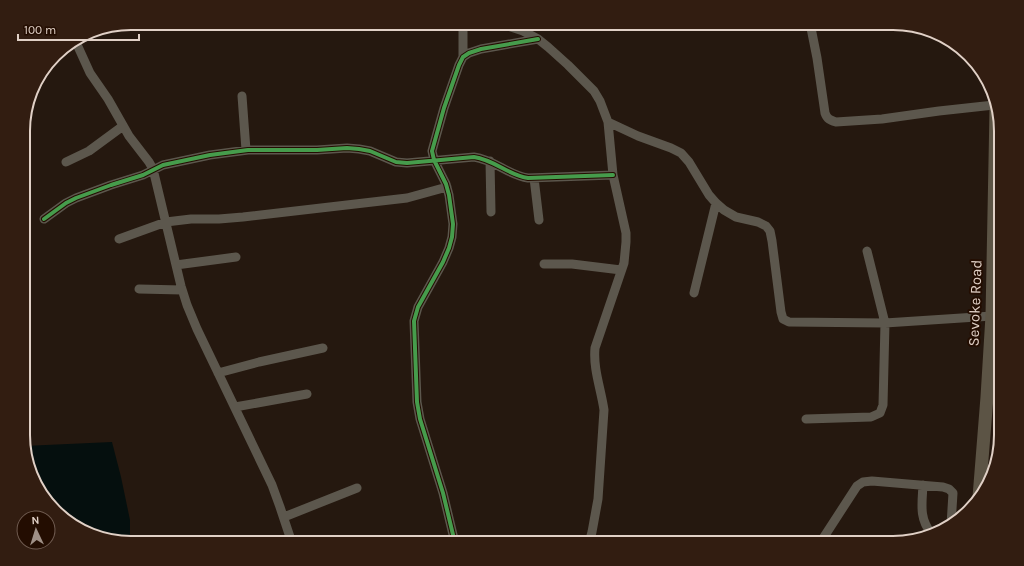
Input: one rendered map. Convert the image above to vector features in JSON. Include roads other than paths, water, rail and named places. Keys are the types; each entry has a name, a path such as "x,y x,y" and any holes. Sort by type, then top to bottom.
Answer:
{"highway":[{"name":"Sevoke Road","path":"980,487 994,277"}],"street":[{"path":"453,536 443,493 420,418 417,402 414,321 418,307 443,262 452,237 453,224 447,187 434,160 432,147 444,108 463,57 463,30"},
{"path":"518,30 538,39 594,90 600,101 608,122 613,175 626,233 624,263 595,348 595,367 604,410 598,499 591,536"},
{"path":"811,30 825,112 827,118 830,120 836,122 882,119 991,105"},
{"path":"463,57 480,49 538,39"},
{"path":"78,46 90,73 108,99 123,126 153,169 182,290 187,305 197,329 272,485 290,536"},
{"path":"242,96 246,150"},
{"path":"608,122 681,153 689,162 708,195 724,210 736,217 758,222 766,226 770,231 783,319 789,322 885,323 992,316"},
{"path":"66,162 89,151 123,126"},
{"path":"44,219 66,203 76,198 143,175 162,165 210,155 246,150 317,150 347,148 370,151 396,162 474,157 482,158 519,176 534,178 613,175"},
{"path":"490,161 491,212"},
{"path":"534,178 539,220"},
{"path":"119,239 166,222 191,219 242,217 407,198 447,187"},
{"path":"694,293 716,202"},
{"path":"806,419 871,417 880,413 883,405 885,323 884,314 867,251"},
{"path":"176,265 236,257"},
{"path":"544,264 572,264 621,270"},
{"path":"139,289 182,290"},
{"path":"218,373 259,362 323,348"},
{"path":"234,407 307,394"},
{"path":"825,536 857,486 863,482 882,481 950,489 953,493 951,517"},
{"path":"923,485 921,511 923,520 929,530"},
{"path":"284,516 357,488"}]}
